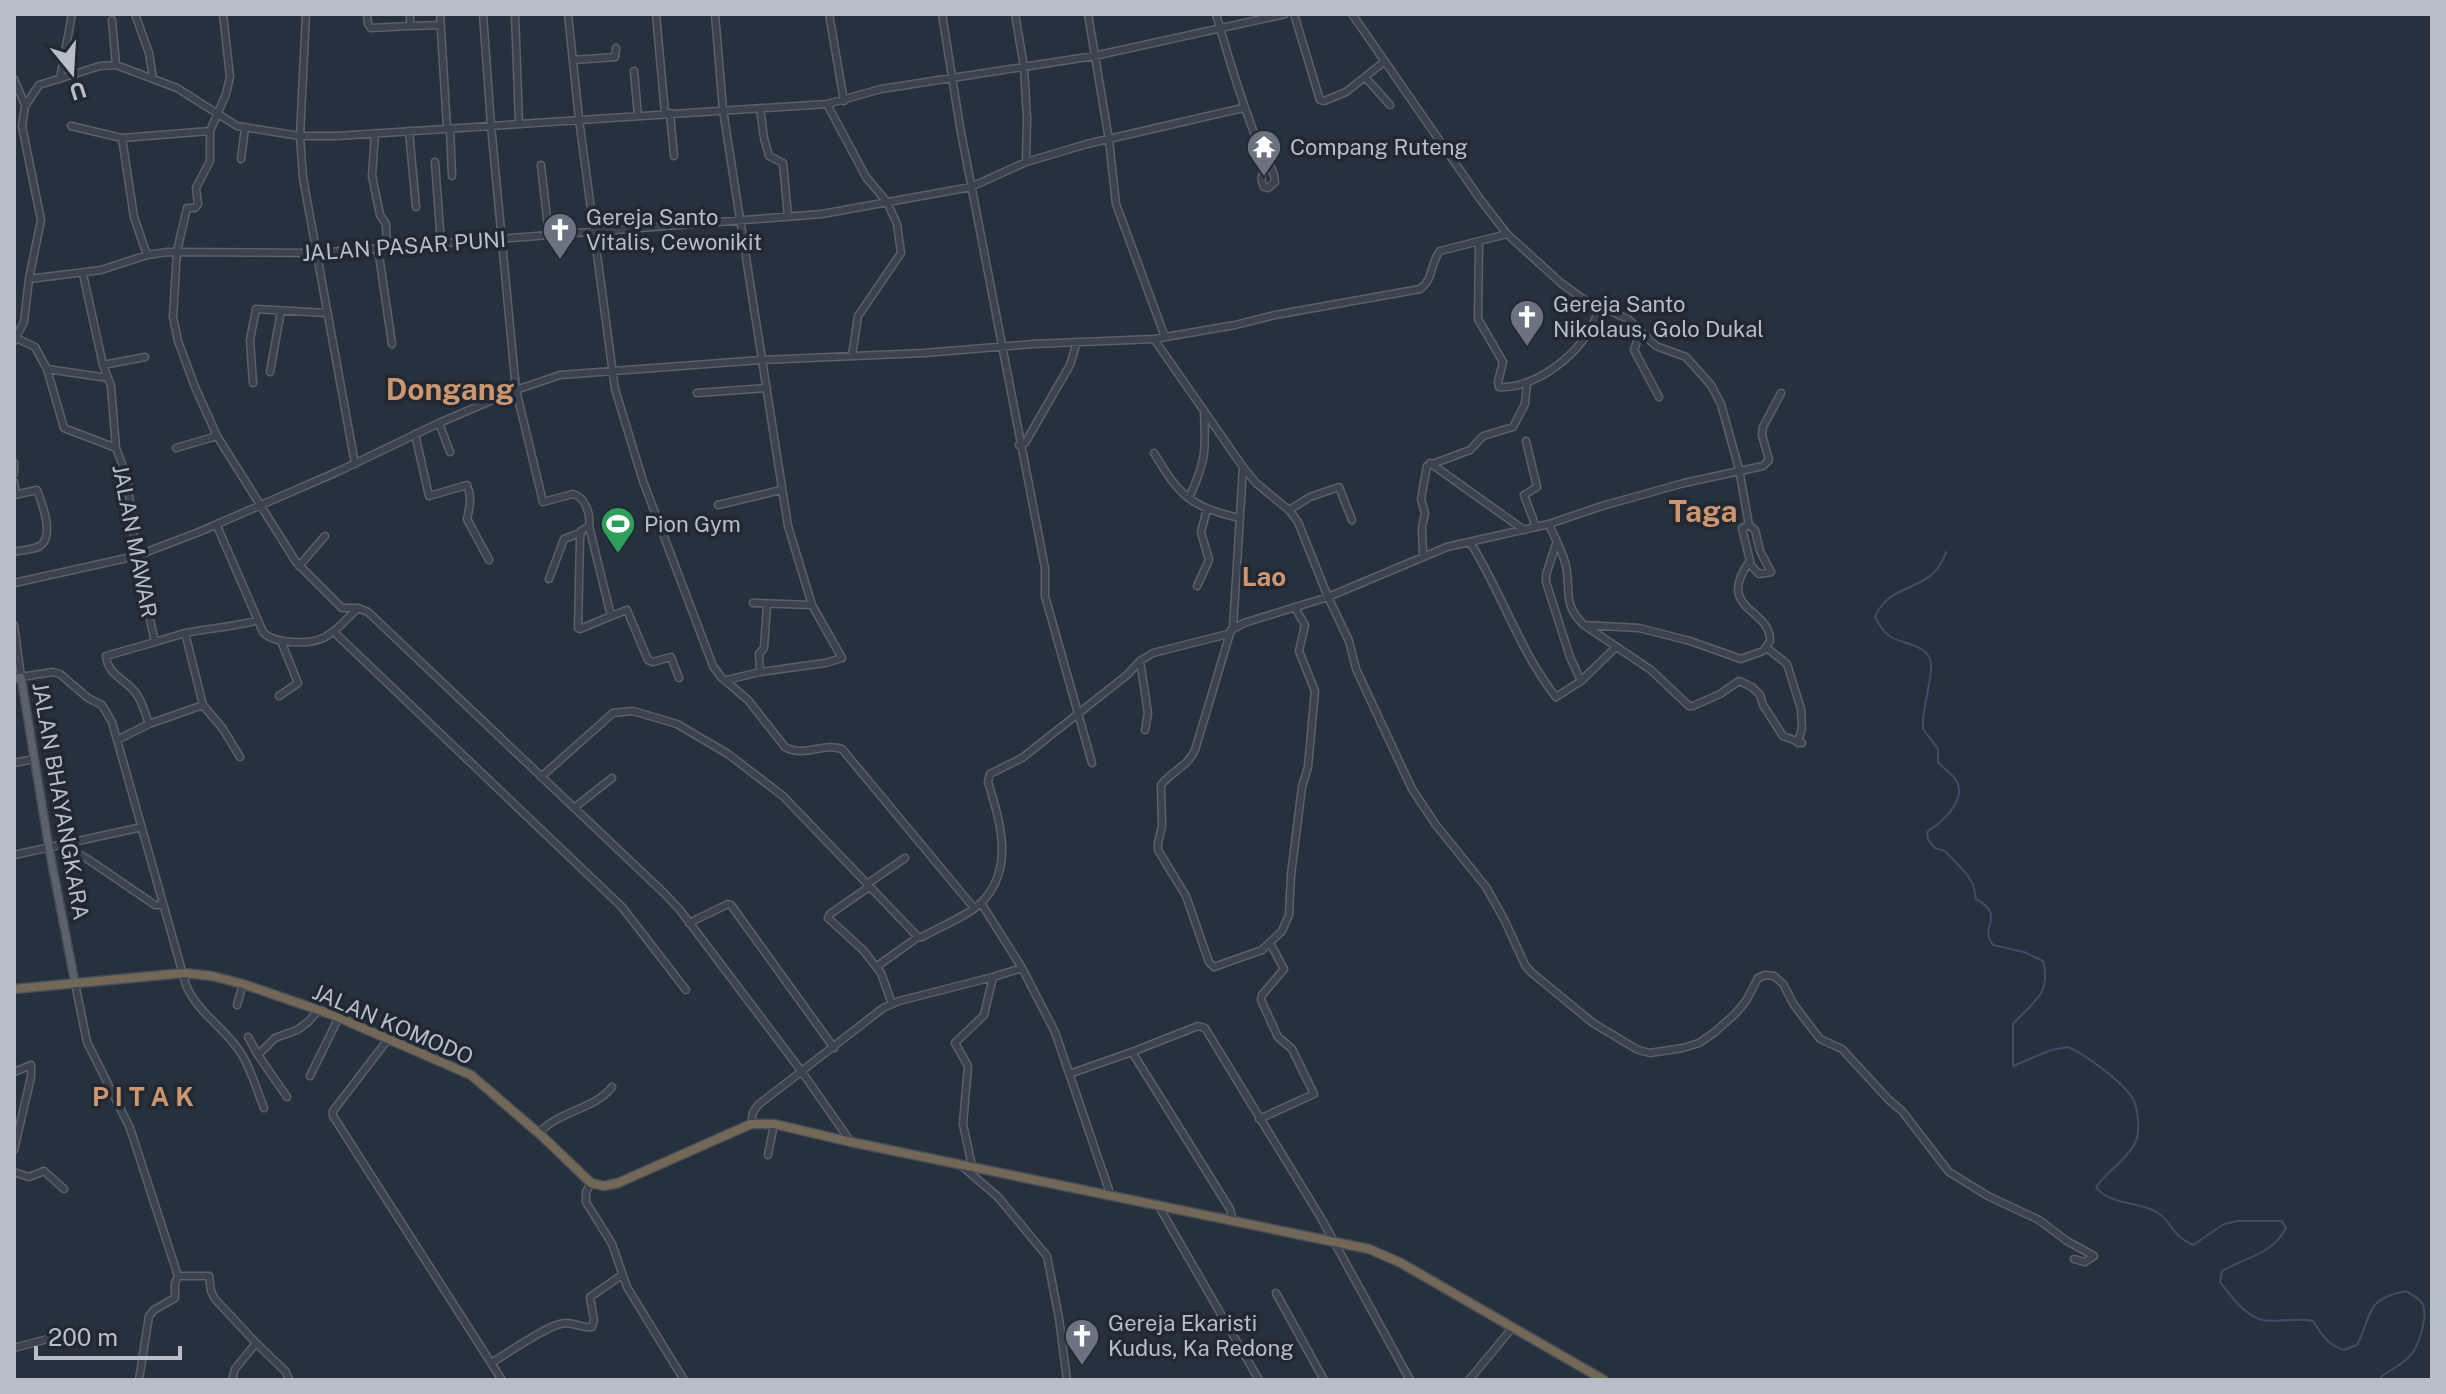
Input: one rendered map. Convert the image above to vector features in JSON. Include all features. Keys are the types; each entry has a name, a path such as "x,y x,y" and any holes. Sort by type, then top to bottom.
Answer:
{"highway":[{"name":"JALAN KOMODO","path":"14,989 184,973 243,984 339,1017 471,1075 485,1084 591,1183"},
{"path":"591,1183 610,1186 751,1124 774,1124 1363,1247 1381,1253 1604,1380"}],"main road":[{"name":"JALAN BHAYANGKARA","path":"18,678 75,983"}],"street":[{"path":"60,79 72,14"},
{"path":"135,14 149,53 153,79"},
{"path":"223,14 230,77 210,131 210,161 196,188 197,206 185,209 177,251 174,327 195,387 217,436 299,566 342,608 358,608 372,614 665,894 802,1072 851,1142"},
{"path":"306,14 300,136 303,178 355,464"},
{"path":"367,14 371,28 441,25"},
{"path":"410,14 410,26"},
{"path":"440,14 452,176"},
{"path":"483,14 516,390 543,502 573,494 584,502 611,616"},
{"path":"515,14 519,123"},
{"path":"568,14 593,232 620,411 713,666 748,700 785,747 793,752 835,746 842,749 977,906 1022,968 1055,1032 1111,1196"},
{"path":"656,14 674,156"},
{"path":"715,14 723,110 788,526 812,605 841,659 730,680"},
{"path":"829,14 844,101"},
{"path":"942,14 971,187 1045,568 1045,596 1092,763"},
{"path":"1015,14 1024,67 1026,162"},
{"path":"1088,14 1117,208 1165,337"},
{"path":"1216,14 1243,108 1269,166"},
{"path":"116,448 63,427 47,369 35,347 15,339 24,322 41,220 18,126 25,106 39,85 100,66 116,65 177,88 216,114 245,128 300,136 375,133 827,104 881,89 1094,56 1285,14"},
{"path":"1294,14 1320,100 1341,95 1385,61"},
{"path":"1352,14 1507,234 1583,299 1621,315 1656,346 1686,357 1711,385 1721,404 1739,469 1749,525 1755,530 1760,551 1771,572 1759,574 1749,563"},
{"path":"112,20 116,65"},
{"path":"573,60 615,57 616,48"},
{"path":"634,71 638,116"},
{"path":"1365,77 1390,105"},
{"path":"14,79 25,106"},
{"path":"827,104 866,177 887,202 897,224 901,253 858,316 852,356"},
{"path":"760,108 769,156 783,163 788,217"},
{"name":"JALAN PASAR PUNI","path":"29,279 83,274 147,255 177,251 316,253 822,214 971,187 1026,162 1243,108"},
{"path":"71,126 122,138 210,131"},
{"path":"241,159 245,128"},
{"path":"409,131 416,207"},
{"path":"375,133 372,176 380,215 386,224 387,248"},
{"path":"122,138 134,217 147,255"},
{"path":"435,162 441,244"},
{"path":"541,165 549,236"},
{"path":"14,583 136,556 217,526 439,423 560,375 761,360 1154,339 1420,289 1429,280 1440,251 1507,234"},
{"path":"1479,242 1478,317 1503,362 1498,386 1527,384 1567,359 1597,321 1599,305"},
{"path":"378,248 392,344"},
{"name":"JALAN MAWAR","path":"83,274 108,378 116,448 127,477 136,556 155,642 110,653 106,657 107,664 138,696 149,724"},
{"path":"253,383 250,340 256,310 327,313"},
{"path":"270,372 281,311"},
{"path":"1641,331 1634,350 1659,397"},
{"path":"1154,339 1243,467 1256,483 1289,510 1303,533 1349,641 1356,669 1417,797 1486,887 1531,972 1593,1023 1638,1050 1650,1053 1699,1043 1735,1014 1758,978 1774,976 1783,984 1794,1005 1820,1039 1842,1049 1909,1119 1949,1172 2039,1220 2094,1257 2085,1262 2074,1259"},
{"path":"1019,445 1025,443 1070,365 1077,342"},
{"path":"103,365 145,357"},
{"path":"47,369 108,378"},
{"path":"1423,556 1425,513 1421,499 1425,469 1430,463 1466,452 1483,436 1513,427 1525,404 1527,384"},
{"path":"697,393 767,388"},
{"path":"876,967 918,937 977,906 998,878 1003,859 1001,829 988,777 1022,758 1127,675 1140,661 1153,653 1230,631 1328,597 1423,556 1549,524 1602,506 1739,469 1754,469 1768,463 1763,427 1781,393"},
{"path":"1189,498 1202,472 1206,448 1204,410"},
{"path":"439,423 450,452"},
{"path":"415,434 429,496 468,485 470,509 467,519 489,560"},
{"path":"176,448 217,436"},
{"path":"1526,441 1537,487 1524,495 1536,527"},
{"path":"1154,453 1174,486 1189,498 1207,509 1239,518"},
{"path":"14,463 14,473"},
{"path":"1430,463 1524,530"},
{"path":"1243,467 1230,631 1195,750 1187,764 1161,785 1162,826 1157,847 1186,896 1214,967 1272,946 1289,915 1291,875 1302,787 1308,767 1315,693 1299,651 1305,625 1295,608"},
{"path":"14,482 15,495 38,491 47,532 40,546 14,552"},
{"path":"1289,510 1339,487 1352,520"},
{"path":"718,505 781,490"},
{"path":"1197,586 1209,560 1201,532 1207,509"},
{"path":"1549,524 1566,565 1568,599 1575,615 1584,625 1651,670 1691,707 1739,681 1752,687 1761,696 1763,705 1782,734 1800,743 1801,709 1787,664 1767,648"},
{"path":"1584,625 1639,628 1741,659 1767,648 1769,631 1746,609 1739,592 1740,574 1750,560 1742,528 1749,525"},
{"path":"217,526 264,634 281,641 314,642 335,633 358,608"},
{"path":"549,579 564,539 589,526"},
{"path":"580,533 578,628 627,610 648,660 653,662 671,657 679,678"},
{"path":"299,566 325,536"},
{"path":"1470,542 1555,696 1559,697 1581,681 1616,647"},
{"path":"1556,543 1546,582 1581,681"},
{"path":"753,603 812,605"},
{"path":"760,672 759,654 764,649 767,604"},
{"path":"155,642 185,633 234,627 258,620"},
{"name":"JALAN BHAYANGKARA","path":"14,625 18,678"},
{"path":"185,633 203,705 240,757"},
{"path":"335,633 622,907 686,990"},
{"path":"279,696 298,683 281,641"},
{"path":"1140,661 1148,713 1145,730"},
{"path":"18,678 53,672 60,674 88,698 102,705 112,722 186,985 196,1005 241,1052 264,1108"},
{"path":"117,740 149,724 203,705"},
{"path":"541,777 613,713 633,711 677,724 728,754 783,796 918,937"},
{"path":"14,763 34,759"},
{"path":"574,808 612,778"},
{"path":"14,855 142,827"},
{"path":"62,845 155,905 163,905"},
{"path":"892,1004 876,967 828,916 905,858"},
{"path":"689,923 731,905 834,1048"},
{"path":"1259,1119 1314,1094 1292,1049 1278,1037 1261,1000 1284,971 1272,946"},
{"path":"751,1124 758,1105 892,1004 1022,968"},
{"path":"972,1166 963,1124 968,1066 955,1043 984,1015 993,977"},
{"path":"75,983 87,1042 130,1128 178,1276 175,1298 149,1316 139,1380"},
{"path":"237,1005 243,984"},
{"path":"258,1055 275,1038 297,1030 318,1011"},
{"path":"310,1076 339,1017"},
{"path":"1069,1074 1202,1026 1321,1218 1410,1380"},
{"path":"248,1037 287,1097"},
{"path":"389,1038 333,1111 333,1116 502,1380"},
{"path":"1132,1052 1230,1209 1233,1221"},
{"path":"14,1072 31,1065 14,1150"},
{"path":"539,1133 550,1121 602,1098 612,1087"},
{"path":"768,1155 774,1124"},
{"path":"961,1165 998,1197 1047,1256 1067,1380"},
{"path":"14,1172 29,1177 43,1170 64,1189"},
{"path":"591,1183 585,1195 586,1202 612,1244 622,1275 684,1380"},
{"path":"1158,1205 1259,1380"},
{"path":"491,1363 557,1325 572,1323 592,1327 594,1320 590,1297 622,1275"},
{"path":"178,1276 209,1276 215,1299 286,1372 289,1380"},
{"path":"1276,1293 1324,1380"},
{"path":"1467,1380 1513,1327"},
{"path":"14,1348 55,1337"},
{"path":"232,1380 235,1369 256,1343"}],"waterway":[{"path":"1946,552 1932,575 1891,597 1875,617 1888,635 1918,647 1930,659 1923,729 1938,749 1938,762 1956,780 1959,788 1956,803 1927,832 1928,840 1935,848 1945,851 1965,872 1973,884 1976,899 1990,911 1988,933 1993,945 2024,952 2043,961 2045,982 2042,990 2013,1024 2013,1066 2051,1050 2068,1047 2103,1069 2132,1097 2138,1115 2138,1134 2130,1151 2096,1187 2101,1193 2155,1211 2180,1237 2193,1245 2224,1224 2282,1221 2286,1228 2266,1250 2222,1271 2220,1282 2238,1304 2255,1318 2313,1321 2322,1335 2344,1350 2357,1345 2372,1309 2383,1298 2406,1291 2419,1299 2424,1315 2422,1331 2413,1352 2378,1380"}],"place":[{"name":"Compang Ruteng","path":"1264,178"},
{"name":"Gereja Santo Vitalis, Cewonikit","path":"560,261"},
{"name":"Gereja Santo Nikolaus, Golo Dukal","path":"1527,348"},
{"name":"Pion Gym","path":"618,555"},
{"name":"Gereja Ekaristi Kudus, Ka Redong","path":"1082,1367"}],"district":[{"name":"Dongang","path":"450,389"},
{"name":"Taga","path":"1703,511"},
{"name":"Lao","path":"1264,576"},
{"name":"P I T A K","path":"143,1096"}]}
